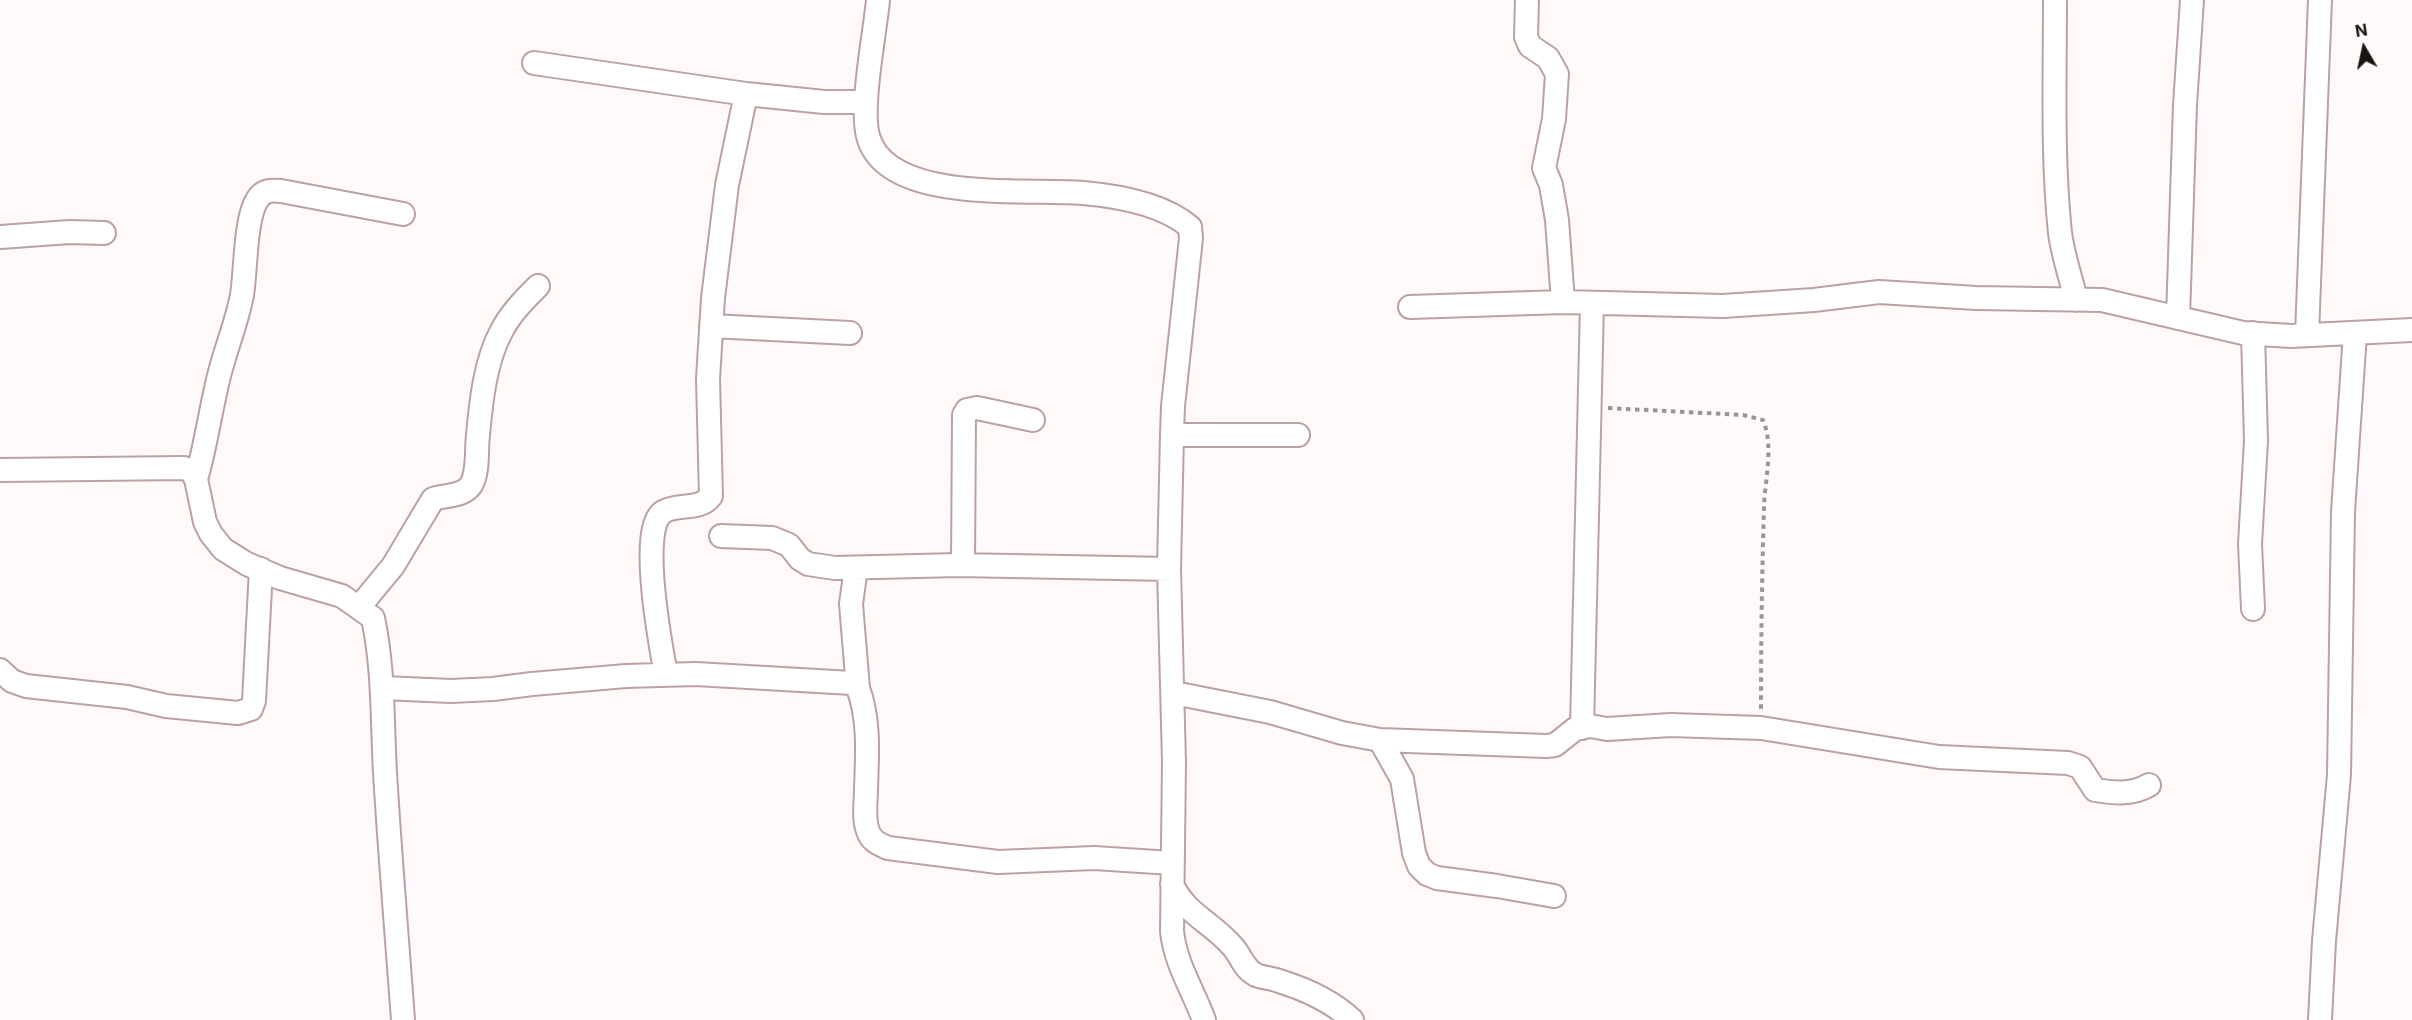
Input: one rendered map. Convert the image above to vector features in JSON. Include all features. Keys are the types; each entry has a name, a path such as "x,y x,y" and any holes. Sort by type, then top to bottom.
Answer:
{"street":[{"path":"878,0 866,102 867,134 874,151 884,162 903,175 976,191 1083,193 1129,200 1169,213 1190,227 1191,238 1172,435 1169,569 1174,693 1173,950 1204,1020"},
{"path":"1527,0 1526,37 1530,46 1548,58 1557,74 1554,119 1544,168 1551,185 1557,220 1563,302"},
{"path":"2055,0 2055,103 2059,208 2061,236 2076,300"},
{"path":"2178,318 2184,105 2192,0"},
{"path":"2307,335 2320,0"},
{"path":"534,63 746,94 824,102 866,102"},
{"path":"666,675 655,605 652,551 654,528 663,512 701,504 711,496 708,379 711,326 726,196 746,94"},
{"path":"196,479 207,439 216,388 239,310 251,219 255,202 261,194 271,190 281,191 404,214"},
{"path":"0,237 70,232 104,233"},
{"path":"360,606 393,566 433,499 465,491 470,486 477,460 478,436 488,370 500,333 517,307 538,286"},
{"path":"1410,307 1563,302 1723,306 1814,300 1880,292 1976,298 2102,300 2253,333 2307,335 2412,330"},
{"path":"1582,728 1592,303"},
{"path":"711,326 850,333"},
{"path":"2253,333 2256,441 2250,544 2253,609"},
{"path":"2320,1020 2324,941 2339,775 2343,512 2355,333"},
{"path":"963,565 964,415 967,410 977,408 1033,420"},
{"path":"1172,435 1298,435"},
{"path":"0,470 184,468 190,471 196,479 205,522 223,549 280,578 342,596 360,606 373,618 384,688 385,772 404,1020"},
{"path":"721,536 772,538 789,545 800,559 808,564 817,566 856,568 963,565 1169,569"},
{"path":"856,568 851,604 858,688 865,717 868,752 865,818 868,832 875,843 888,848 999,862 1094,858 1172,873"},
{"path":"2,679 26,686 128,698 166,706 238,713 248,711 254,701 261,569"},
{"path":"384,688 452,691 696,674 852,683 858,688"},
{"path":"1174,693 1270,712 1380,740 1546,746 1555,745 1575,729 1590,726 1607,729 1671,725 1761,728 1939,757 2068,763 2080,767 2095,790 2113,793 2137,792 2150,785"},
{"path":"1380,740 1402,779 1414,853 1419,866 1427,874 1437,878 1554,897"},
{"path":"1172,873 1183,904 1234,948 1243,965 1257,975 1277,980 1327,1001 1352,1020"}],"path":[{"path":"1590,406 1671,413 1743,415 1763,420 1768,443 1764,505 1761,728"}]}
